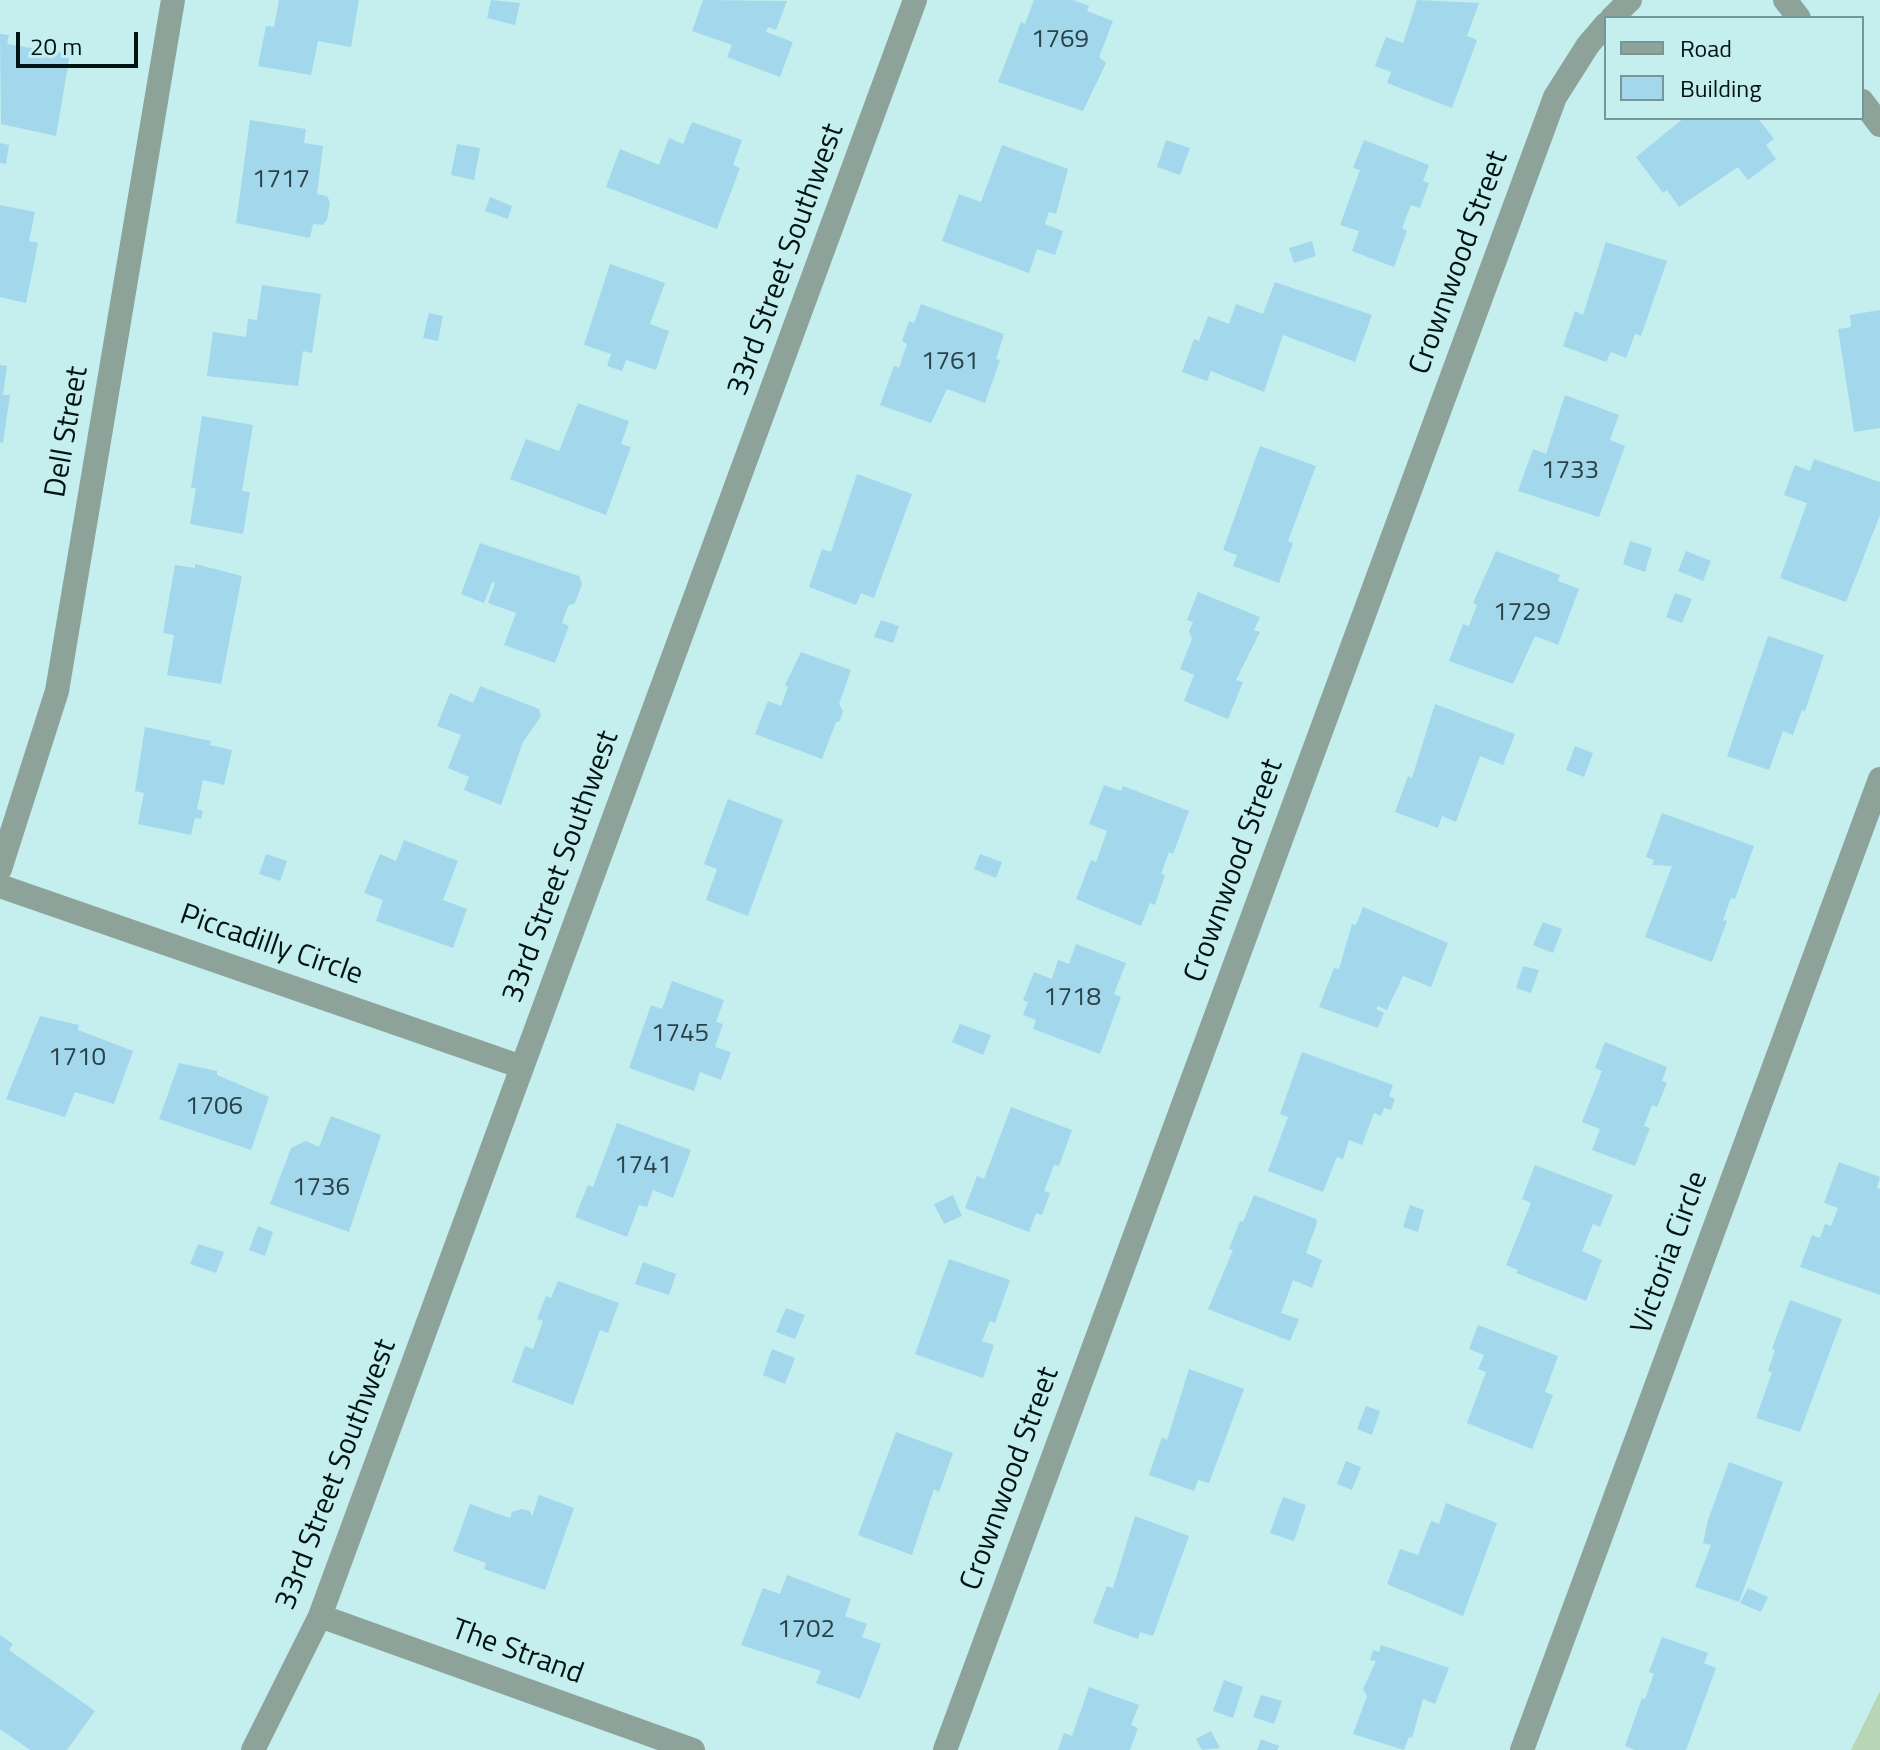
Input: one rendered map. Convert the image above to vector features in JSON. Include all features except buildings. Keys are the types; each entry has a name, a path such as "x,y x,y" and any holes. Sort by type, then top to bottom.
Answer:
{"street":[{"name":"Dell Street","path":"0,869 57,691 173,0"},
{"name":"33rd Street Southwest","path":"253,1750 320,1616 915,0"},
{"path":"1614,16 1630,0"},
{"path":"1785,0 1797,16"},
{"name":"Crownwood Street","path":"945,1750 1555,97 1588,45 1604,26"},
{"path":"1864,104 1880,125"},
{"name":"Victoria Circle","path":"1522,1750 1880,779"},
{"name":"Piccadilly Circle","path":"0,886 522,1067"},
{"name":"The Strand","path":"320,1616 693,1750"}],"green space":[{"path":"1880,1691 1880,1750 1851,1750"}]}
